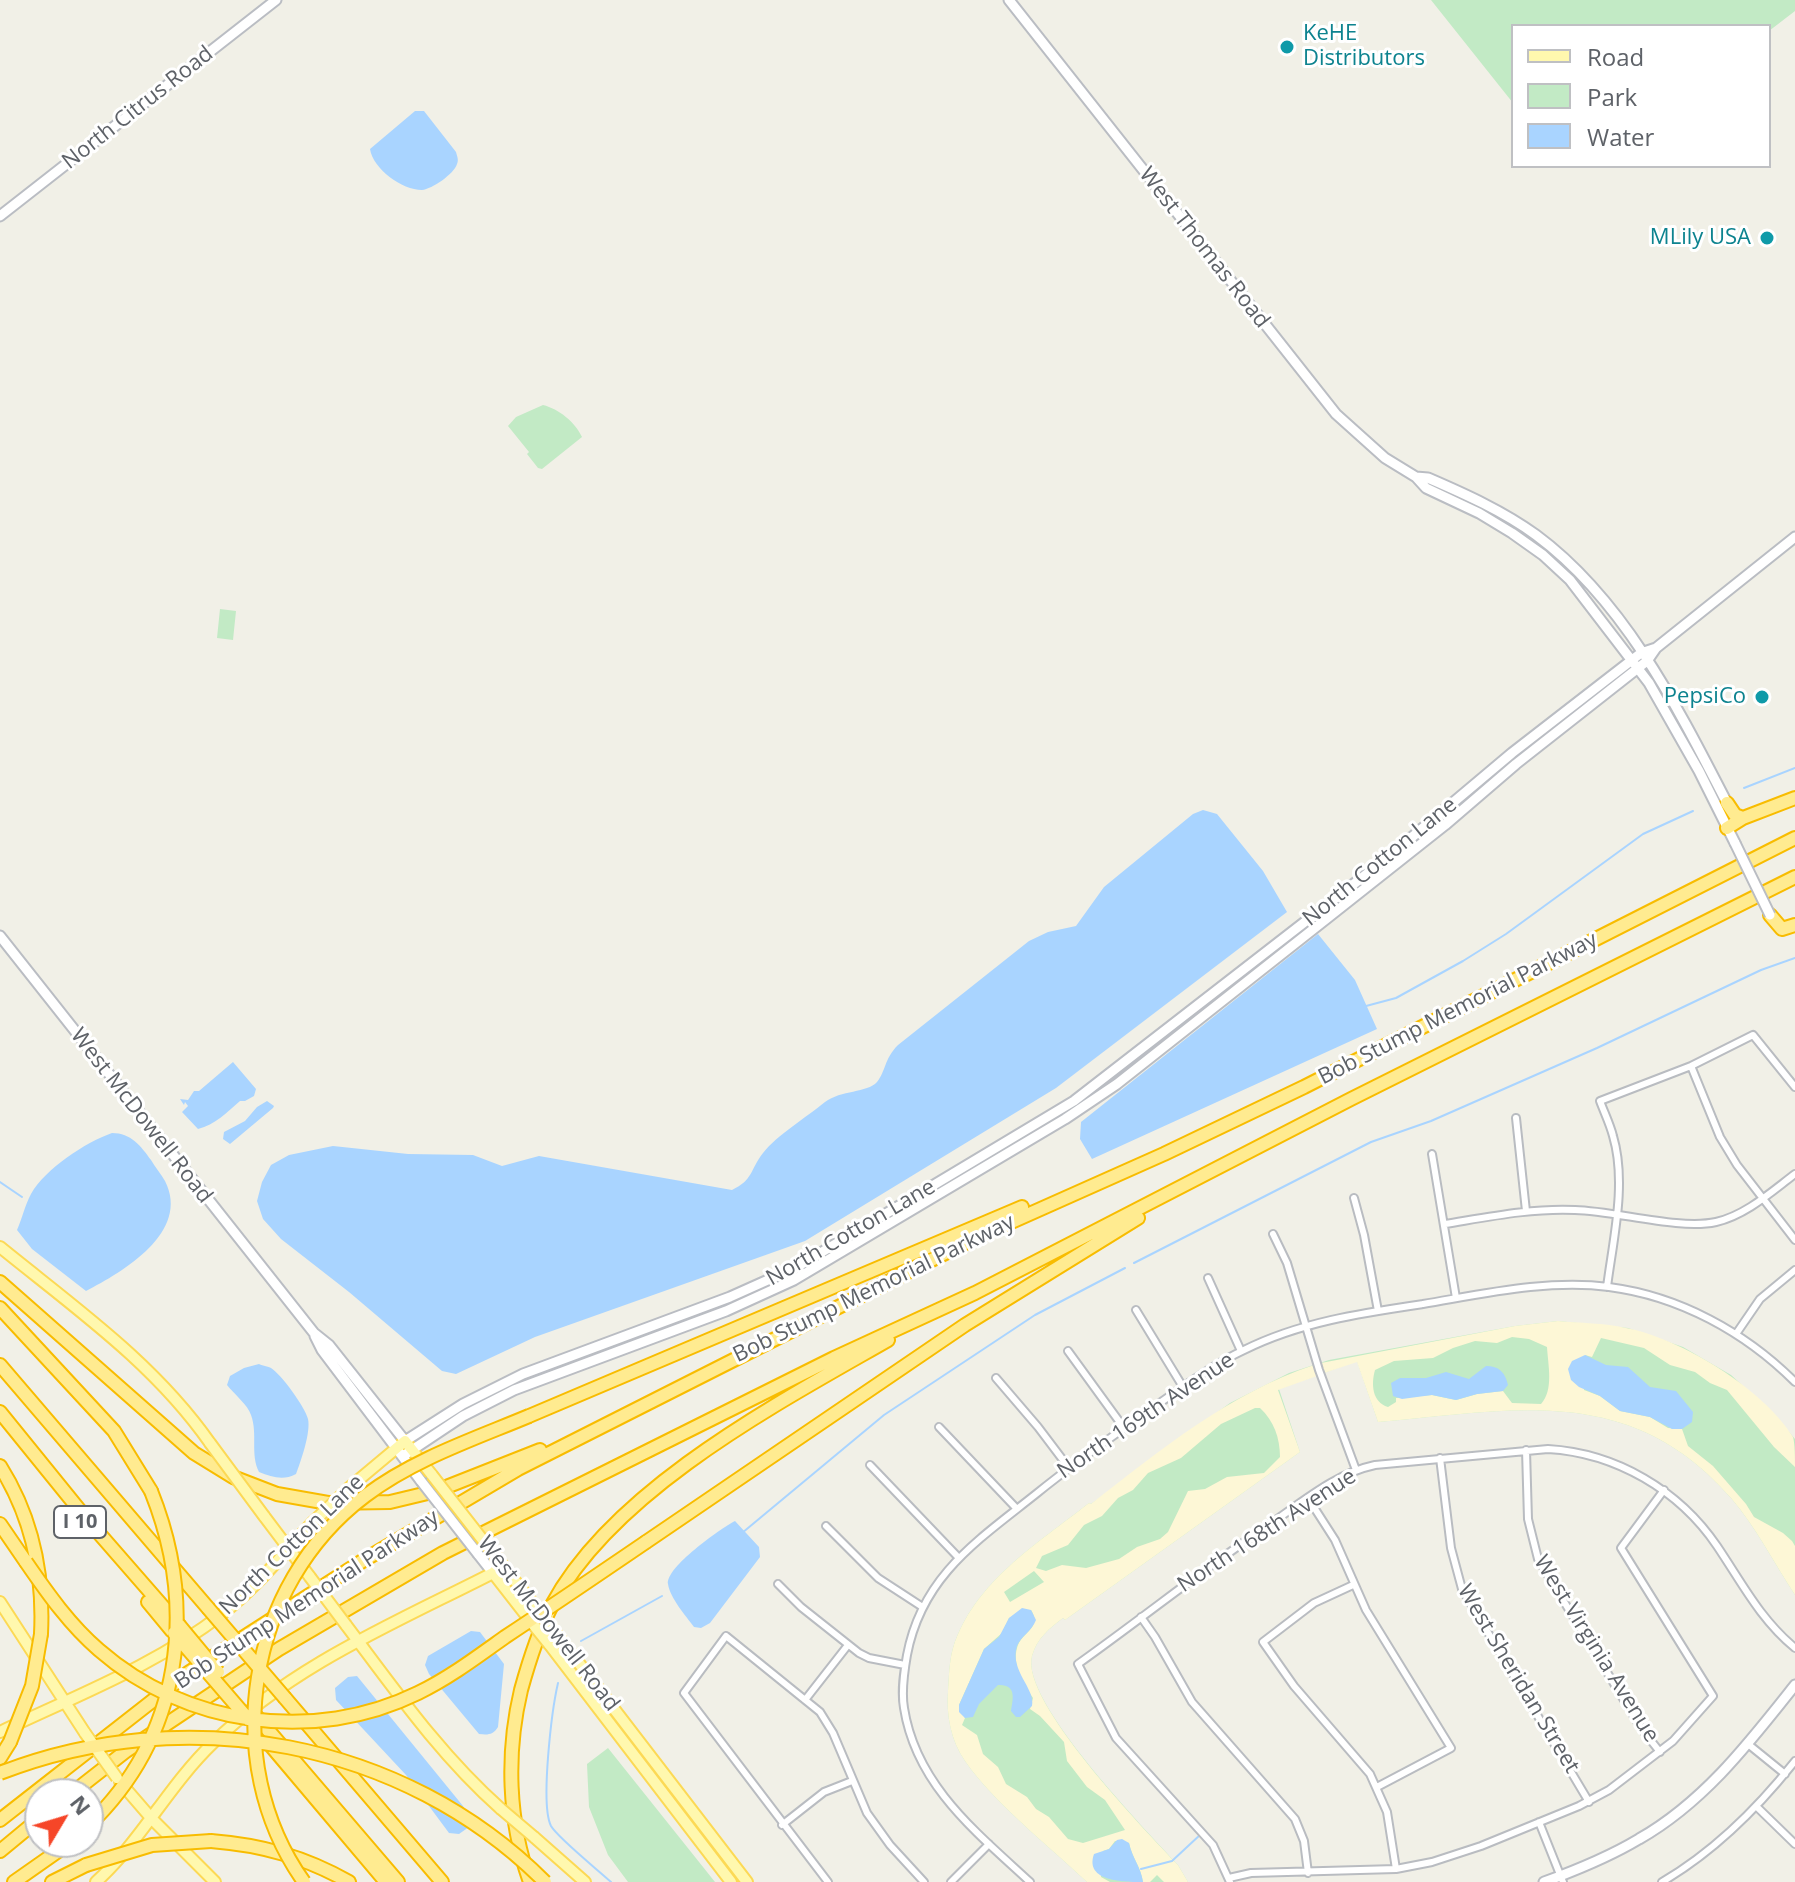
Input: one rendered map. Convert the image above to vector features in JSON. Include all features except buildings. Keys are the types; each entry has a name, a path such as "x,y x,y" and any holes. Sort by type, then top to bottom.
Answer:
{"highway":[{"path":"1727,828 1743,818 1795,798"},
{"path":"1727,803 1735,815 1743,818"},
{"name":"Bob Stump Memorial Parkway","path":"0,1820 188,1673 278,1614 518,1469 995,1228 1164,1154 1304,1087 1795,838"},
{"name":"Bob Stump Memorial Parkway","path":"91,1778 126,1751 279,1649 443,1553 834,1358 975,1293 1365,1092 1795,877"},
{"path":"1770,915 1782,929 1795,925"},
{"path":"304,1882 274,1825 261,1783 254,1712 258,1671 281,1599 297,1570 320,1539 347,1511 377,1487 417,1464 1162,1148 1192,1139"},
{"path":"0,1524 61,1611 83,1635 114,1662 179,1700 225,1715 263,1721 326,1720 376,1710 417,1693 463,1666 978,1316 1169,1201 1197,1179"},
{"path":"0,1282 194,1453 247,1483 277,1494 315,1502 378,1503 436,1491 539,1451 671,1391"},
{"path":"530,1882 521,1855 513,1805 511,1758 516,1712 543,1624 553,1603 586,1555 635,1504 727,1437 863,1354 975,1293"},
{"path":"0,1308 106,1421 131,1454 151,1491 166,1531 175,1578 177,1626 172,1672 158,1721 137,1764 104,1809"},
{"name":"I 10","path":"0,1365 442,1882"},
{"path":"0,1412 176,1628"},
{"name":"I 10","path":"0,1425 253,1719 386,1882"},
{"path":"0,1466 22,1508 34,1547 42,1599 41,1634 32,1686 5,1737 0,1758"},
{"path":"253,1719 398,1882"},
{"path":"0,1773 68,1751 149,1738 227,1738 292,1747 367,1769 435,1800 492,1836 545,1882"},
{"path":"0,1851 24,1831"},
{"path":"52,1882 86,1865 152,1845 211,1841 290,1854 349,1882"},
{"path":"14,1882 48,1858"}],"main road":[{"name":"North Citrus Road","path":"0,216 276,0"},
{"name":"West Thomas Road","path":"1009,0 1336,414 1385,458 1416,477 1426,488 1479,513 1543,555 1570,580 1635,664 1681,738 1770,915"},
{"name":"West Thomas Road","path":"1416,477 1428,478 1502,513 1537,536 1599,594 1634,639 1691,734 1727,803"},
{"name":"North Cotton Lane","path":"404,1449 524,1385 726,1311 784,1285 842,1254 1065,1119 1117,1084 1420,846 1635,664 1795,537"},
{"name":"North Cotton Lane","path":"5,1737 192,1636 245,1594 350,1487 463,1404 523,1374 730,1297 797,1267 1050,1116 1110,1076 1422,830 1545,727 1635,664"},
{"path":"1524,758 1526,749 1542,735 1545,727"},
{"name":"West McDowell Road","path":"0,936 314,1333 322,1350 404,1449 432,1475 747,1882"},
{"path":"0,1247 147,1368 184,1408 444,1754 501,1809 585,1882"},
{"name":"West McDowell Road","path":"404,1449 421,1481 731,1882"},
{"path":"96,1882 152,1819 201,1756 239,1720 298,1674 493,1573 497,1569 492,1552"},
{"path":"0,1602 117,1778 152,1819 215,1882"},
{"path":"1544,1882 1562,1879 1623,1848 1666,1821 1704,1790 1748,1744 1795,1685"}],"street":[{"path":"1607,1287 1618,1181 1614,1138 1600,1101 1691,1066 1753,1035 1795,1087"},
{"path":"1691,1066 1720,1137 1737,1165 1795,1240"},
{"path":"1516,1118 1526,1211"},
{"path":"1432,1154 1456,1298"},
{"path":"1445,1224 1526,1211 1575,1209 1695,1224 1718,1222 1744,1211 1795,1174"},
{"path":"1354,1198 1378,1311"},
{"path":"1273,1234 1287,1263 1305,1326 1356,1470"},
{"path":"1736,1334 1760,1299 1795,1270"},
{"path":"1208,1278 1241,1351"},
{"name":"North 169th Avenue","path":"1030,1882 946,1801 921,1764 903,1706 905,1665 911,1633 921,1606 958,1557 1069,1468 1183,1387 1241,1351 1305,1326 1378,1311 1533,1287 1607,1287 1670,1302 1736,1334 1770,1358 1795,1382"},
{"path":"1136,1310 1183,1387"},
{"path":"1068,1351 1124,1428"},
{"path":"996,1378 1069,1468"},
{"path":"939,1427 1017,1509"},
{"name":"North 168th Avenue","path":"1230,1880 1213,1845 1116,1738 1078,1664 1205,1568 1308,1498 1356,1470 1375,1465 1526,1450 1563,1450 1601,1459 1664,1490 1700,1524 1759,1613 1795,1648"},
{"name":"West Virginia Avenue","path":"1526,1450 1528,1519 1538,1559 1641,1728 1660,1752"},
{"name":"West Sheridan Street","path":"1440,1458 1451,1548 1462,1589 1589,1802"},
{"path":"870,1465 958,1557"},
{"path":"1230,1880 1251,1873 1396,1869 1455,1855 1589,1802 1622,1782 1660,1752 1713,1696 1621,1548 1664,1490"},
{"path":"1308,1498 1335,1540 1353,1585 1451,1748 1377,1787"},
{"path":"826,1526 878,1578 921,1606"},
{"path":"778,1584 848,1645 869,1658 905,1665"},
{"path":"1353,1585 1314,1603 1263,1642 1294,1686 1362,1763 1377,1787 1391,1827 1396,1869"},
{"path":"1141,1617 1192,1702 1295,1819 1304,1841 1308,1873"},
{"path":"828,1882 684,1693 726,1636 820,1712 878,1830 924,1882"},
{"path":"805,1700 848,1645"},
{"path":"1748,1744 1785,1774"},
{"path":"1662,1882 1717,1845 1757,1807 1795,1761"},
{"path":"782,1825 824,1792 852,1781"},
{"path":"1757,1807 1795,1844"},
{"path":"1539,1822 1562,1879"},
{"path":"951,1882 989,1844"}],"green space":[{"path":"1431,0 1795,0 1795,11 1771,29 1771,24 1511,24 1511,100"},
{"path":"543,405 566,417 582,437 542,469 538,468 508,426 516,417"},
{"path":"220,609 236,611 233,640 217,638"},
{"path":"1558,1321 1628,1328 1683,1347 1731,1375 1773,1413 1795,1439 1795,1595 1757,1533 1731,1498 1692,1461 1652,1436 1611,1420 1567,1412 1476,1412 1378,1422 1357,1361 1279,1389 1300,1452 1065,1620 1063,1618 1040,1639 1032,1656 1034,1676 1045,1703 1064,1733 1178,1865 1188,1882 1087,1882 1006,1808 977,1777 960,1753 950,1728 948,1700 953,1648 976,1603 992,1584 1049,1534 1230,1403 1289,1373 1329,1360"},
{"path":"608,1748 715,1882 628,1882 608,1855 589,1807 587,1764"}],"sand":[{"path":"1558,1321 1609,1325 1647,1334 1695,1354 1742,1384 1762,1401 1793,1437 1795,1467 1774,1447 1727,1390 1695,1372 1670,1365 1644,1348 1601,1338 1592,1357 1585,1355 1584,1390 1600,1396 1620,1411 1650,1417 1668,1428 1682,1429 1688,1446 1713,1466 1754,1517 1792,1541 1795,1546 1795,1595 1757,1533 1731,1498 1692,1461 1652,1436 1611,1420 1567,1412 1476,1412 1378,1422 1357,1362 1324,1373 1321,1363 1515,1326","holes":["1512,1337 1529,1339 1547,1347 1549,1385 1541,1404 1512,1403 1503,1391 1456,1400 1432,1395 1396,1398 1396,1402 1388,1407 1379,1401 1374,1392 1375,1370 1394,1361 1433,1358 1475,1341 1497,1343"]},
{"path":"1314,1365 1317,1376 1278,1390 1300,1452 1065,1620 1063,1618 1044,1634 1034,1650 1033,1676 1064,1733 1114,1795 1178,1865 1188,1882 1164,1882 1157,1875 1150,1882 1143,1882 1129,1843 1115,1841 1103,1851 1101,1877 1110,1882 1087,1882 1006,1808 960,1753 950,1728 948,1709 953,1648 976,1603 1029,1549 1197,1425 1283,1377","holes":["1260,1408 1269,1418 1279,1443 1280,1457 1264,1473 1227,1477 1205,1489 1188,1491 1168,1532 1119,1559 1086,1568 1062,1565 1046,1571 1036,1568 1042,1556 1068,1545 1084,1525 1102,1516 1148,1473 1181,1458 1221,1424","1034,1571 1044,1582 1010,1602 1004,1592","1031,1610 1034,1616 1033,1626 1019,1643 1016,1655 1020,1674 1033,1698 1030,1709 1064,1742 1067,1761 1087,1787 1105,1800 1125,1830 1083,1843 1068,1839 1027,1797 1006,1784 998,1767 983,1754 977,1735 962,1725 965,1718 959,1705 984,1649 1002,1633 1009,1618"]}],"water":[{"path":"415,111 424,111 456,152 458,160 447,176 422,190 406,186 382,171 370,149"},
{"path":"1203,810 1217,814 1263,871 1287,912 1056,1088 805,1241 535,1337 456,1374 442,1371 281,1239 263,1219 257,1201 271,1165 289,1155 333,1146 408,1154 473,1155 502,1166 539,1156 732,1190 748,1178 763,1153 784,1133 831,1098 873,1086 898,1045 1029,941 1048,932 1076,926 1104,887 1193,814"},
{"path":"1318,934 1355,980 1377,1029 1092,1159 1080,1139 1081,1122"},
{"path":"233,1062 256,1089 254,1096 240,1101 215,1121 198,1129 182,1112 188,1106 180,1099 188,1100 194,1091 199,1091"},
{"path":"267,1101 273,1108 230,1144 223,1139 224,1132 245,1121"},
{"path":"112,1133 135,1141 162,1176 171,1200 169,1217 149,1248 118,1273 86,1291 32,1249 17,1230 31,1194 46,1175 90,1143"},
{"path":"1585,1355 1606,1365 1628,1367 1650,1387 1676,1391 1693,1412 1692,1422 1682,1429 1672,1429 1650,1417 1620,1411 1600,1396 1579,1387 1571,1380 1568,1369 1572,1361"},
{"path":"259,1364 271,1368 281,1377 298,1399 308,1419 303,1454 296,1474 291,1476 278,1478 259,1472 251,1415 227,1385 230,1376"},
{"path":"1486,1366 1503,1373 1508,1385 1503,1391 1456,1400 1432,1395 1402,1399 1393,1396 1391,1383 1400,1378 1426,1378 1446,1372 1469,1379"},
{"path":"735,1521 759,1547 760,1557 710,1623 701,1628 694,1627 672,1595 668,1584 670,1577 695,1549"},
{"path":"1022,1608 1031,1610 1036,1620 1019,1642 1016,1655 1032,1706 1016,1717 1011,1711 1011,1690 998,1685 979,1704 973,1717 965,1718 959,1712 959,1705 984,1649 999,1637 1009,1618"},
{"path":"471,1631 480,1632 504,1664 498,1727 488,1734 479,1734 425,1665 428,1656"},
{"path":"357,1676 463,1806 470,1819 469,1827 459,1834 449,1833 406,1775 336,1700 335,1688 348,1677"},
{"path":"1117,1840 1129,1843 1143,1882 1108,1878 1095,1870 1092,1863 1094,1854 1109,1849"}],"waterway":[{"path":"1744,788 1795,768"},
{"path":"1366,1006 1396,998 1463,961 1506,934 1643,834 1693,811"},
{"path":"1134,1263 1371,1142 1431,1121 1597,1048 1761,970 1795,958"},
{"path":"0,1182 22,1197"},
{"path":"742,1533 884,1415 1035,1315 1125,1268"},
{"path":"581,1641 662,1596"},
{"path":"558,1683 548,1756 548,1815 555,1831 611,1882"},
{"path":"1141,1869 1172,1861 1201,1834"}],"place":[{"name":"KeHE Distributors","path":"1287,47"},
{"name":"MLily USA","path":"1767,238"},
{"name":"PepsiCo","path":"1762,697"}]}
